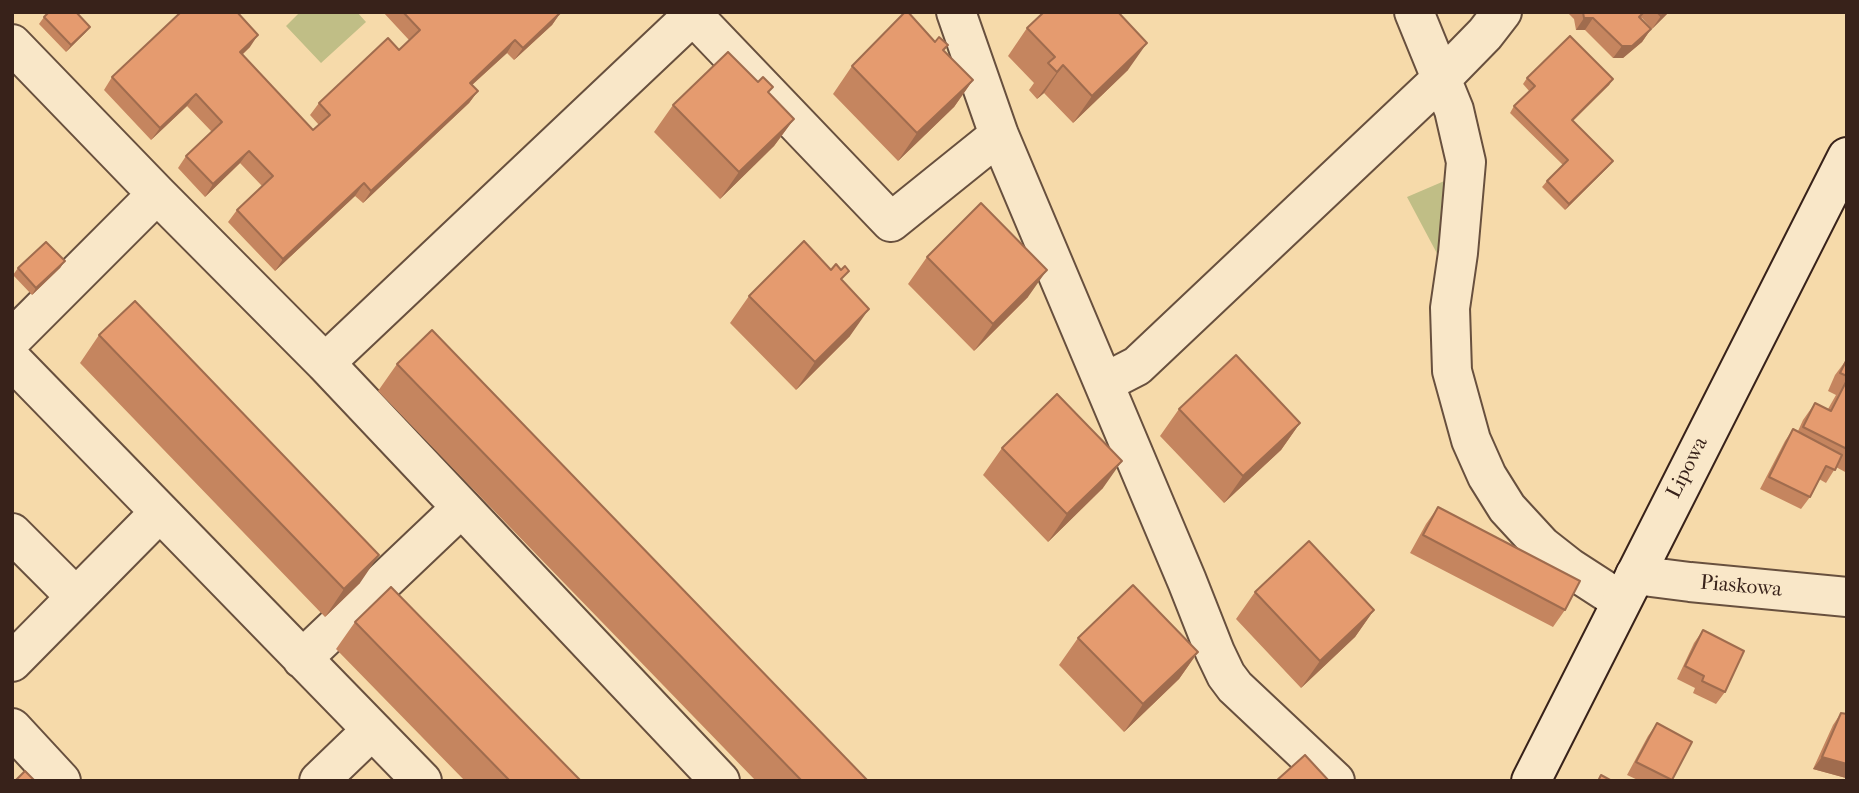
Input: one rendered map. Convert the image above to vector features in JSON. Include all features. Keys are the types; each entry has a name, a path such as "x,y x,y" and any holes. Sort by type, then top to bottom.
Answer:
{"street":[{"path":"956,12 999,135 1226,675 1235,687 1335,781"},
{"path":"1414,12 1454,110 1466,162 1450,308 1452,371 1471,439 1487,476 1507,508 1542,547 1570,568 1628,588"},
{"path":"1104,383 1137,366 1442,78 1485,34 1502,12"},
{"path":"325,363 692,14 891,222 999,135"},
{"path":"12,44 325,363 717,779"},
{"name":"Lipowa","path":"1531,781 1847,157"},
{"path":"12,339 157,194"},
{"path":"12,360 422,781"},
{"path":"302,659 461,508"},
{"path":"12,662 160,512"},
{"path":"12,533 76,597"},
{"name":"Piaskowa","path":"1628,588 1690,582 1847,597"},
{"path":"12,728 61,781"},
{"path":"319,781 372,730"}],"shaded area":[{"path":"300,12 357,12 366,22 321,63 286,26"},
{"path":"1449,179 1441,261 1407,197"}],"building":[{"path":"49,12 76,12 90,27 71,45 44,17"},
{"path":"181,12 237,12 258,35 240,52 313,130 330,115 319,103 388,38 399,50 420,30 403,12 561,12 523,48 515,40 470,83 478,91 371,191 364,183 283,259 237,210 273,176 249,151 213,184 186,156 222,122 196,94 160,128 112,77"},
{"path":"908,12 935,42 939,37 948,45 943,50 973,80 917,133 852,66"},
{"path":"1044,12 1118,12 1147,43 1092,96 1063,65 1057,72 1048,63 1055,57 1027,28"},
{"path":"1583,12 1644,12 1639,17 1651,29 1632,46 1622,46 1593,18 1584,18"},
{"path":"1570,36 1613,79 1572,120 1613,161 1569,204 1547,181 1568,160 1514,106 1535,86 1527,78"},
{"path":"728,52 758,82 763,77 773,87 768,92 794,119 739,172 673,105"},
{"path":"981,203 1047,270 993,324 927,257"},
{"path":"804,241 831,270 836,264 841,270 845,266 849,271 841,279 869,309 815,362 749,296"},
{"path":"46,242 65,261 36,288 18,268"},
{"path":"135,301 379,555 344,589 99,335"},
{"path":"432,330 868,781 802,781 397,364"},
{"path":"1236,355 1300,423 1243,476 1179,409"},
{"path":"1847,359 1847,376 1840,373"},
{"path":"1847,380 1847,449 1803,427 1815,403 1831,411"},
{"path":"1057,394 1122,461 1067,514 1002,448"},
{"path":"1793,429 1842,455 1835,470 1826,466 1810,497 1769,477"},
{"path":"1438,507 1580,581 1565,610 1423,535"},
{"path":"1309,541 1374,610 1320,661 1255,592"},
{"path":"1133,585 1198,652 1143,704 1078,638"},
{"path":"391,587 581,781 510,781 355,622"},
{"path":"1703,630 1744,651 1725,692 1702,681 1704,676 1685,666"},
{"path":"1841,713 1847,714 1847,764 1822,757"},
{"path":"1657,723 1692,742 1672,780 1636,762"},
{"path":"1305,755 1329,781 1276,781"},
{"path":"25,771 35,781 15,781"},
{"path":"1601,775 1612,781 1598,781"}]}
